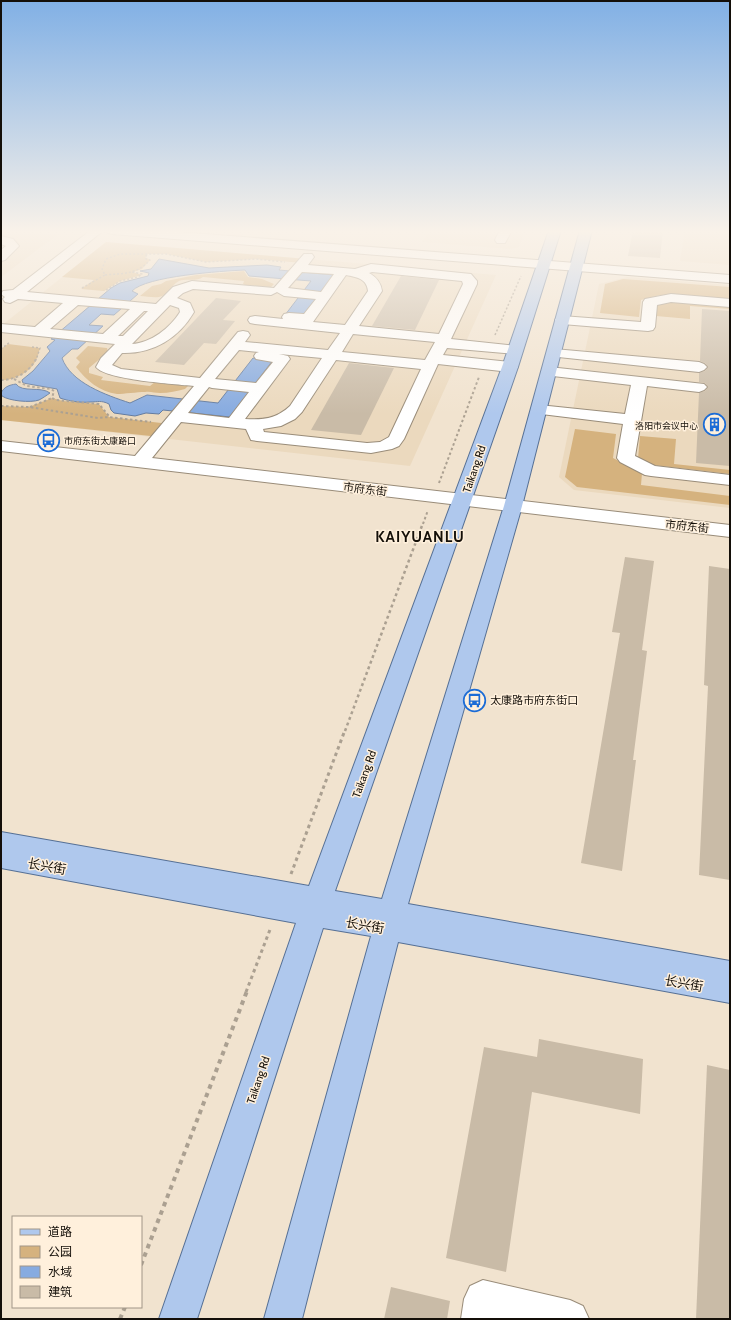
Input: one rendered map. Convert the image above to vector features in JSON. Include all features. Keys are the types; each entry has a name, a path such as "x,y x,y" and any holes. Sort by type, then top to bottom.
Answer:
{"main road":[{"name":"Taikang Rd","path":"178,1319 316,907 465,496 535,292"},
{"path":"283,1319 390,920 515,502 570,292"},
{"name":"长兴街","path":"1,841 281,901"},
{"name":"长兴街","path":"1,858 730,972"},
{"name":"长兴街","path":"390,920 730,991"}],"street":[{"path":"176,292 106,361 104,366 110,370 257,388"},
{"path":"279,292 300,325"},
{"path":"143,458 279,292"},
{"path":"280,292 308,319 323,296 328,292"},
{"path":"283,292 323,296"},
{"path":"175,418 253,425 271,424 283,420 291,415 375,292"},
{"path":"253,425 257,436 366,448 381,448 390,445 396,439 466,292"},
{"path":"1,306 8,296 75,300 133,306 176,302 185,306 187,312 165,337 146,347 130,349 99,338 1,328"},
{"path":"645,344 650,302 672,298 730,303"},
{"path":"38,332 75,300"},
{"path":"99,338 133,306"},
{"path":"562,320 645,344 699,367"},
{"path":"300,325 516,350"},
{"path":"282,350 300,325"},
{"path":"554,353 645,344"},
{"path":"231,349 282,350 510,367"},
{"path":"231,349 283,359 257,388 233,423"},
{"path":"549,372 699,387"},
{"path":"640,381 626,458 651,471 730,480"},
{"path":"539,410 632,420"},
{"name":"市府东街","path":"1,439 143,458 515,502 730,531"},
{"name":"市府东街","path":"1,446 143,458"},
{"name":"市府东街","path":"515,502 730,522"},
{"path":"480,1319 483,1299 570,1319"}],"path":[{"path":"490,347 514,292"},
{"path":"1,349 8,344 14,344"},
{"path":"1,380 14,379 33,365 37,359 40,348 27,346"},
{"path":"142,1262 281,901 484,364"},
{"path":"14,379 18,383 26,386 51,389 54,391 52,398"},
{"path":"29,407 52,398 73,402 99,404 109,417"},
{"path":"1,406 29,407 98,418 175,418"},
{"path":"120,1319 125,1308"}],"shaded area":[{"path":"44,292 489,292 410,466 1,420 1,326"},
{"path":"597,292 730,292 730,508 574,490 559,477"}],"green space":[{"path":"145,292 167,292 159,297 140,296"},
{"path":"604,292 730,292 730,301 660,295 641,300 639,317 600,313"},
{"path":"676,300 730,304 730,309 690,306 690,319 656,316 657,303"},
{"path":"8,344 40,348 34,364 26,372 11,379 1,380 1,349"},
{"path":"88,346 107,348 108,352 89,368 89,373 103,377 101,380 150,386 155,382 189,385 185,389 163,393 147,392 117,394 105,391 89,381 76,367 80,362 76,358"},
{"path":"52,398 63,401 99,404 109,417 170,424 160,437 1,420 1,406 29,407"},
{"path":"575,429 616,434 613,458 642,473 641,485 730,496 730,505 577,487 565,477"},
{"path":"640,436 676,439 674,464 730,470 730,474 653,465 638,459"}],"water":[{"path":"107,292 133,292 138,294 114,315 101,314 89,325 103,326 78,349 72,349 62,358 73,374 90,387 130,403 147,395 218,403 253,358 273,360 230,417 163,410 159,414 146,413 135,416 114,413 109,404 104,402 79,402 67,400 60,398 57,389 23,383 22,380 33,371 50,351 47,347 55,340 51,339"},
{"path":"303,292 322,292 303,317 285,315"},
{"path":"16,384 19,387 42,390 50,393 39,400 31,401 15,400 2,396 1,393 5,388"}],"building":[{"path":"392,292 433,292 415,330 372,326"},
{"path":"216,298 241,301 223,320 235,321 216,344 204,343 184,365 155,362"},
{"name":"洛阳市会议中心","path":"702,309 730,311 730,466 696,463 699,393 705,391 708,387 705,383 699,382 699,373 705,371 708,367 705,363 700,361"},
{"path":"349,363 394,368 361,435 311,430"},
{"path":"625,557 654,561 642,650 647,651 633,760 636,760 622,871 581,863 620,633 612,632"},
{"path":"709,566 730,569 730,880 699,875 708,686 704,685"},
{"path":"539,1039 643,1059 640,1114 532,1092 506,1272 446,1258 484,1047 537,1057"},
{"path":"707,1065 730,1070 730,1319 696,1319"},
{"path":"391,1287 450,1301 447,1319 384,1319"}],"place":[{"name":"洛阳市会议中心","path":"714,425"},
{"name":"市府东街太康路口","path":"49,440"},
{"name":"太康路市府东街口","path":"474,700"}],"district":[{"name":"KAIYUANLU","path":"420,537"}]}
